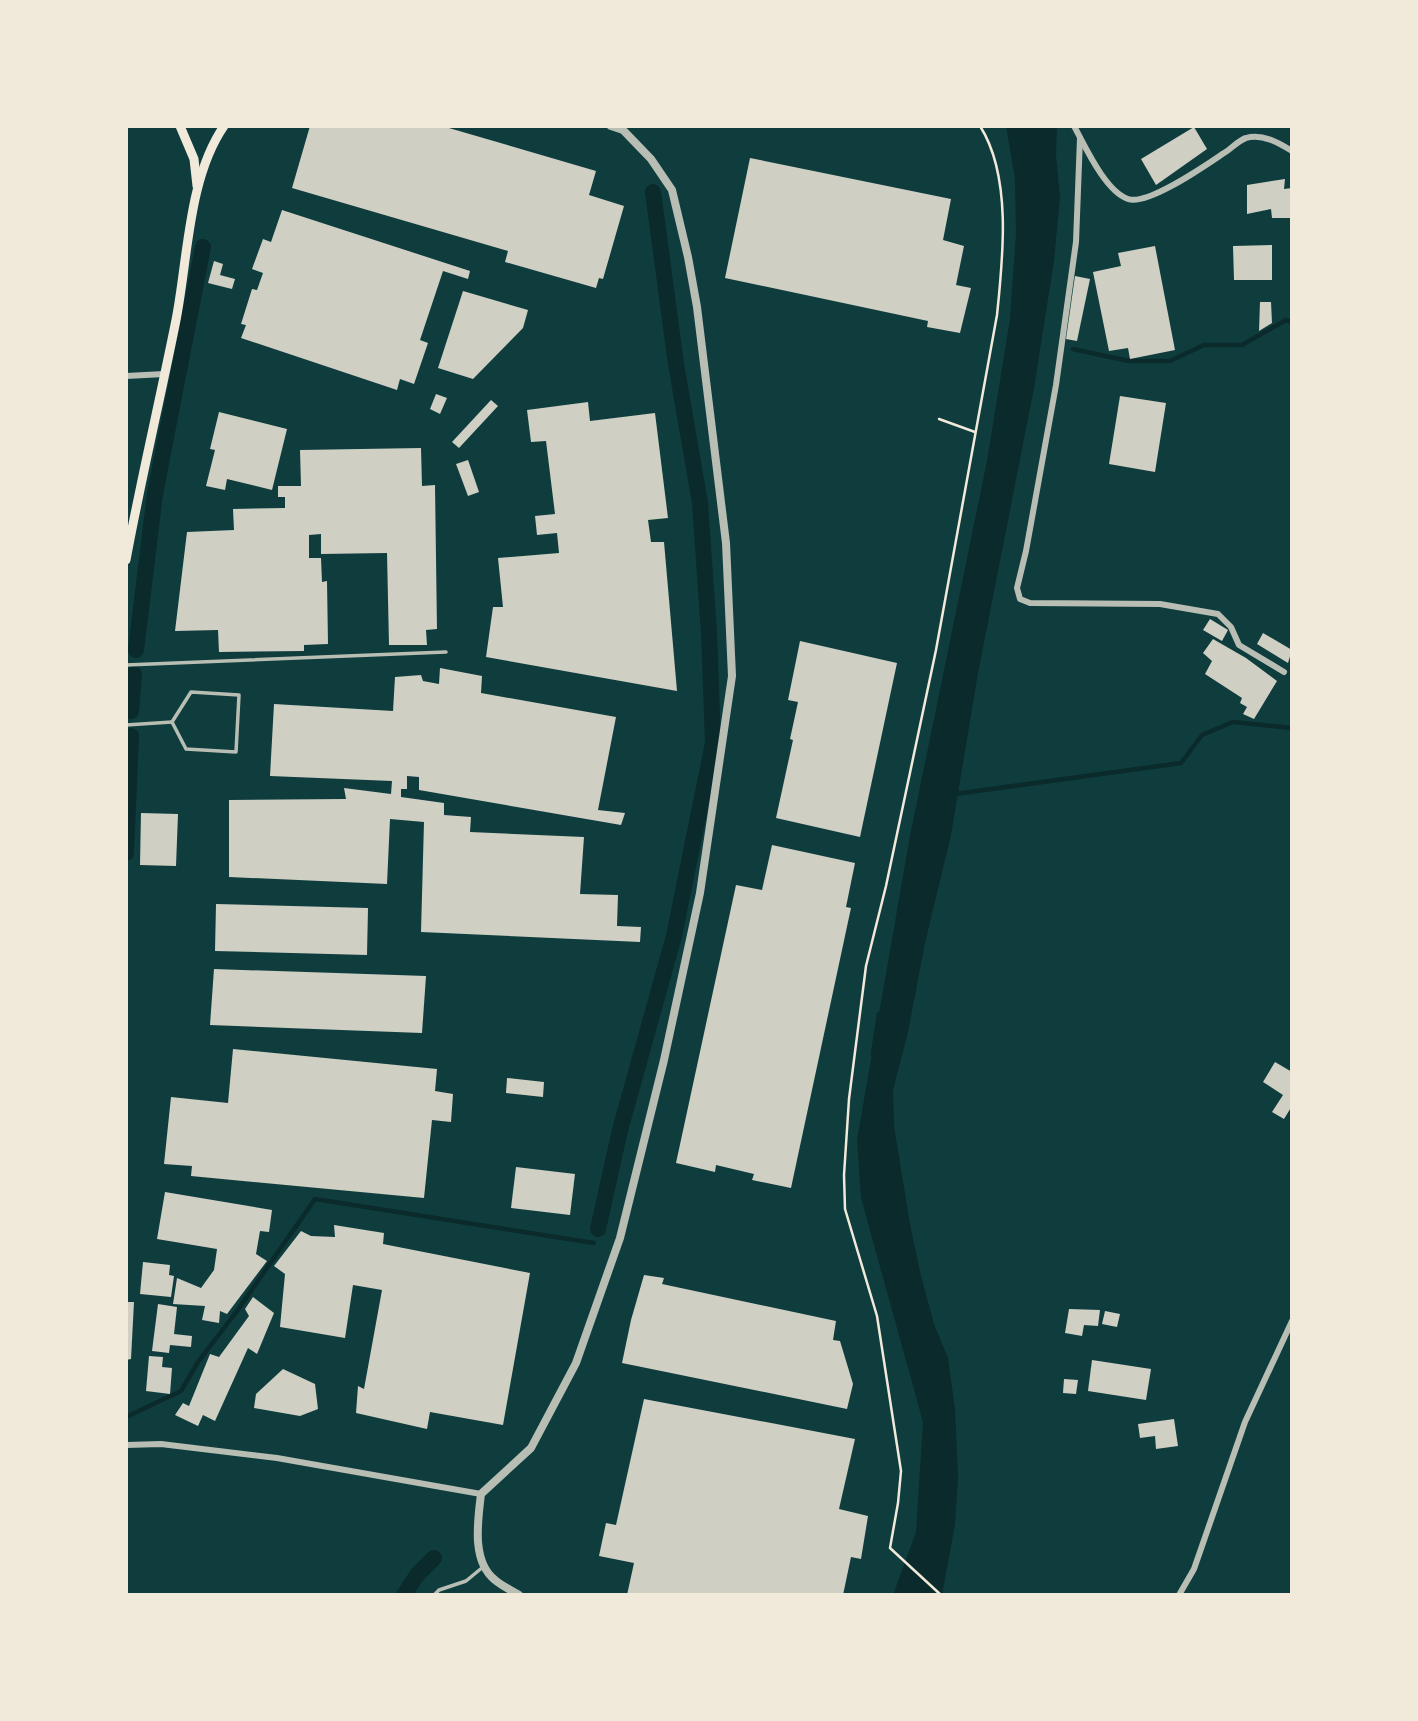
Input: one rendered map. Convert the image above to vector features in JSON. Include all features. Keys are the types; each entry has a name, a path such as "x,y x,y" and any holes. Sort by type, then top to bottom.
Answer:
{"main road":[{"path":"180,126 194,159 198,188"},
{"path":"126,560 176,319 198,188 214,141 225,126"}],"street":[{"path":"519,1595 493,1579 483,1567 478,1523 481,1494 531,1448 576,1363 620,1238 661,1073 700,893 732,676 726,543 697,307 688,257 672,190 651,159 624,128 611,126"},
{"path":"1074,126 1098,169 1110,184 1128,199 1145,200 1247,138 1271,139 1292,150"},
{"path":"1080,138 1076,242 1056,386 1017,588 1020,599 1030,603 1160,604 1218,614 1231,627 1239,645 1284,672"},
{"path":"126,376 164,373"},
{"path":"1178,1595 1194,1569 1245,1422 1292,1321"},
{"path":"126,1445 161,1444 277,1458 481,1494"}],"lane":[{"path":"126,665 446,653"},
{"path":"191,692 239,695 236,751 186,749 172,722 191,692"},
{"path":"126,724 172,722"},
{"path":"434,1595 439,1590 466,1581 483,1567"}],"path":[{"path":"941,1595 890,1548 901,1471 877,1315 845,1209 844,1175 849,1099 866,966 886,886 933,663 997,315 1002,269 1002,220 997,165 987,136 980,126"},
{"path":"939,419 975,432"}],"water":[{"path":"1006,126 1057,126 1056,155 1060,197 1054,261 1034,388 978,673 951,835 893,1090 894,1126 910,1224 934,1324 948,1358 955,1409 958,1478 955,1524 942,1595 893,1595 916,1532 923,1422 861,1198 857,1140 910,836 987,461 1010,319 1016,234 1015,179"}],"building":[{"path":"310,126 442,126 596,171 589,195 624,206 603,279 599,278 596,288 505,262 508,251 292,188"},
{"path":"1194,127 1207,149 1156,185 1141,159"},
{"path":"750,158 951,199 943,240 964,246 956,285 971,288 960,333 927,327 928,321 725,278"},
{"path":"1285,179 1284,189 1292,188 1292,218 1272,218 1271,209 1247,214 1247,185"},
{"path":"282,210 470,271 468,279 443,271 420,340 428,343 414,384 400,379 397,390 241,338 246,325 241,324 252,289 257,290 263,273 252,269 263,239 271,242"},
{"path":"1272,245 1272,280 1234,280 1233,246"},
{"path":"1155,246 1175,350 1130,359 1128,348 1109,351 1093,272 1121,266 1118,253"},
{"path":"214,261 223,264 220,275 235,279 232,289 208,283"},
{"path":"1075,276 1090,279 1077,341 1066,339"},
{"path":"463,291 528,310 523,328 473,379 438,368"},
{"path":"1260,302 1271,302 1272,323 1259,331"},
{"path":"436,394 447,398 440,414 430,409"},
{"path":"1120,396 1166,403 1155,472 1109,464"},
{"path":"491,400 498,406 459,448 452,442"},
{"path":"588,402 590,421 655,413 668,518 648,520 651,542 664,542 677,691 486,657 493,607 503,607 498,558 559,553 557,533 537,535 535,516 555,514 546,441 531,442 527,410"},
{"path":"219,412 287,429 272,490 227,479 225,490 206,486 215,450 210,449"},
{"path":"421,448 422,486 435,485 437,629 426,630 427,645 389,645 387,553 321,554 321,534 309,535 309,558 321,558 322,582 327,581 328,644 304,645 304,651 219,652 218,630 175,631 187,532 234,530 233,509 285,508 285,497 278,497 278,486 301,486 300,450"},
{"path":"468,460 479,492 468,496 456,464"},
{"path":"1210,619 1228,630 1222,641 1203,630"},
{"path":"1263,633 1292,650 1288,663 1257,644"},
{"path":"1213,639 1246,658 1277,681 1254,719 1243,714 1247,707 1240,703 1242,698 1205,674 1212,661 1203,653"},
{"path":"800,641 897,663 860,837 776,818 793,740 790,739 798,702 788,700"},
{"path":"440,668 482,676 481,693 616,717 598,810 625,813 621,825 419,790 419,777 407,776 407,789 401,789 401,797 444,803 444,815 471,817 470,832 584,837 580,894 618,895 617,926 641,927 640,942 421,932 424,822 390,819 387,884 229,877 229,800 346,799 344,788 391,794 392,781 270,776 274,704 393,711 395,677 421,675 423,681 439,684"},
{"path":"141,813 178,814 176,866 140,865"},
{"path":"772,845 855,863 846,907 851,908 791,1188 752,1180 754,1174 716,1165 715,1172 676,1163 736,885 762,890"},
{"path":"216,904 368,908 367,955 215,951"},
{"path":"214,969 426,976 422,1033 210,1025"},
{"path":"233,1049 437,1069 435,1091 453,1094 451,1122 432,1120 424,1198 191,1176 192,1166 164,1164 171,1097 228,1103"},
{"path":"1275,1062 1292,1072 1292,1106 1284,1119 1272,1112 1283,1095 1263,1082"},
{"path":"507,1078 544,1082 543,1097 506,1093"},
{"path":"516,1167 575,1174 570,1215 511,1208"},
{"path":"165,1192 272,1210 269,1232 260,1231 256,1254 267,1261 227,1314 220,1311 219,1323 202,1320 205,1306 173,1304 177,1278 201,1288 214,1270 217,1249 157,1239"},
{"path":"334,1225 384,1233 383,1244 530,1273 503,1425 430,1412 427,1429 356,1413 358,1386 364,1389 382,1290 353,1285 345,1338 280,1327 285,1274 274,1266 301,1231 311,1236 335,1237"},
{"path":"143,1262 170,1265 169,1275 174,1276 171,1297 140,1294"},
{"path":"644,1275 664,1278 662,1284 836,1321 833,1340 840,1341 853,1384 847,1409 622,1363"},
{"path":"253,1297 274,1313 257,1354 248,1348 215,1421 203,1415 198,1426 175,1415 183,1403 189,1406 210,1354 219,1357 249,1316 245,1309"},
{"path":"126,1302 134,1302 131,1359 126,1360"},
{"path":"158,1304 177,1307 174,1334 192,1336 191,1347 170,1345 169,1353 152,1351"},
{"path":"1069,1309 1100,1310 1098,1326 1084,1325 1082,1336 1065,1333"},
{"path":"1105,1311 1120,1314 1117,1327 1102,1324"},
{"path":"149,1356 163,1357 162,1367 172,1368 170,1394 146,1391"},
{"path":"1092,1360 1151,1369 1146,1400 1088,1391"},
{"path":"283,1369 315,1384 318,1409 300,1416 254,1408 256,1394"},
{"path":"1064,1379 1078,1380 1076,1394 1063,1393"},
{"path":"644,1399 855,1439 839,1509 868,1516 861,1559 851,1557 843,1595 627,1595 634,1563 599,1556 606,1523 616,1525"},
{"path":"1174,1419 1178,1446 1156,1449 1155,1436 1140,1438 1138,1424"}],"waterway":[{"path":"598,1229 620,1130 674,936 713,743 700,503 676,364 653,192"},
{"path":"136,650 155,494 203,247"},
{"path":"1073,349 1129,361 1170,361 1204,345 1242,345 1286,320 1292,322"},
{"path":"131,711 134,674"},
{"path":"955,794 1181,763 1202,735 1233,722 1292,728"},
{"path":"126,853 131,736"},
{"path":"873,1054 879,1014"},
{"path":"126,1417 181,1391 198,1362 315,1199 594,1243"},
{"path":"404,1595 417,1575 434,1558"}]}
